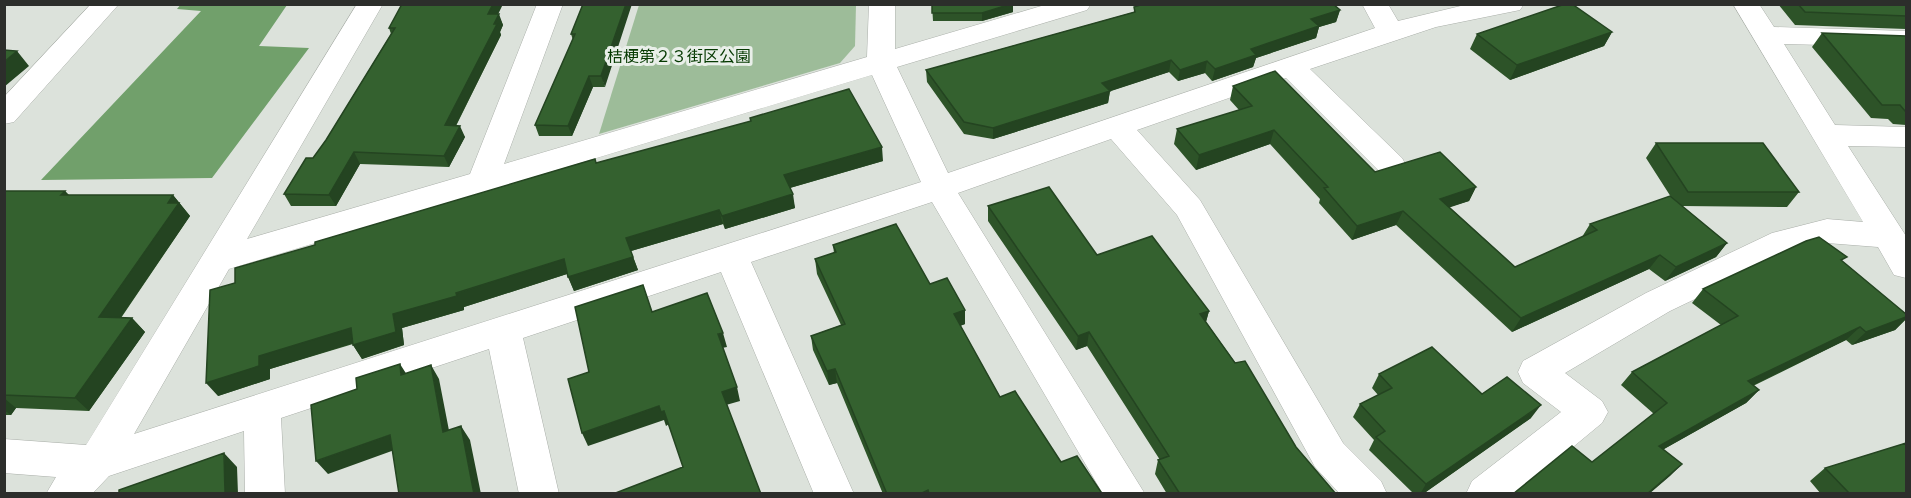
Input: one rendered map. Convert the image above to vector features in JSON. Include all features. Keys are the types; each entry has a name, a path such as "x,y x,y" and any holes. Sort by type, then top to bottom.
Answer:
{"street":[{"path":"4,115 106,4"},
{"path":"66,494 96,463 370,4"},
{"path":"482,182 550,4"},
{"path":"882,4 881,63 939,188 1125,494"},
{"path":"215,261 881,63 1047,9 1078,4"},
{"path":"4,456 96,463 939,188 1117,127 1291,66 1383,18 1431,20 1511,4"},
{"path":"1746,4 1890,236 1906,266"},
{"path":"1765,35 1906,39"},
{"path":"1291,66 1391,165"},
{"path":"1117,127 1190,208 1329,455 1367,494"},
{"path":"1827,135 1906,137"},
{"path":"1486,494 1589,412 1536,372 1658,302 1784,242 1827,231 1890,236"},
{"path":"731,255 834,494"},
{"path":"503,329 539,494"},
{"path":"262,408 265,494"}],"green space":[{"name":"桔梗第２３街区公園","path":"639,5 856,5 855,46 840,63 599,134"}],"shaded area":[{"path":"181,4 287,5 259,46 309,48 212,178 41,180 201,11 177,9"}],"building":[{"path":"402,4 493,4 488,14 499,14 494,24 497,24 445,125 460,126 444,156 354,152 329,195 284,194 306,158 313,158 326,140 395,28 389,28"},
{"path":"583,4 626,4 601,76 589,76 568,126 535,125 575,34 571,34"},
{"path":"932,4 1011,4 982,13 932,13"},
{"path":"1140,4 1333,4 1340,10 1311,19 1319,26 1251,49 1256,55 1215,69 1207,61 1180,70 1171,60 1102,83 1110,91 993,128 964,122 926,70 1135,12 1134,7"},
{"path":"1565,4 1572,4 1612,32 1517,65 1477,34"},
{"path":"1798,4 1906,4 1906,16 1805,12"},
{"path":"1822,33 1906,36 1906,111 1900,105 1882,105"},
{"path":"4,50 17,51 4,62"},
{"path":"1275,71 1375,172 1440,152 1476,187 1440,199 1515,267 1597,230 1590,224 1670,196 1727,243 1676,267 1660,255 1521,318 1403,211 1357,226 1324,188 1328,187 1274,130 1199,155 1177,129 1252,106 1233,86"},
{"path":"849,89 882,147 784,175 793,194 722,216 719,210 626,238 633,257 568,277 564,259 456,293 457,296 393,314 396,332 353,345 351,328 259,356 259,366 206,383 210,290 235,283 235,268 595,159 596,163 751,121 750,118"},
{"path":"1656,143 1763,143 1799,192 1688,192"},
{"path":"1049,187 1097,255 1152,236 1209,311 1200,314 1235,363 1245,361 1296,447 1336,494 1180,494 1158,460 1169,456 1089,332 1078,336 988,206"},
{"path":"4,191 65,191 61,195 173,195 168,203 179,203 99,317 132,318 75,398 4,395"},
{"path":"896,224 930,284 947,278 965,310 954,314 1000,397 1015,391 1061,462 1077,456 1101,492 1097,494 929,494 928,490 920,494 887,494 835,369 827,371 811,336 845,324 815,259 836,252 833,245"},
{"path":"1819,237 1847,257 1841,260 1906,314 1906,317 1866,332 1860,327 1748,381 1759,390 1659,446 1682,464 1647,494 1513,494 1572,446 1592,462 1667,403 1632,372 1738,316 1703,289"},
{"path":"643,285 652,312 707,293 723,333 718,334 737,387 722,392 761,494 613,494 683,467 664,411 661,412 659,406 582,433 568,379 589,372 575,307"},
{"path":"1432,347 1482,394 1507,377 1541,405 1426,484 1376,437 1385,431 1360,404 1392,388 1379,374"},
{"path":"400,364 401,375 431,365 443,432 461,426 474,494 399,494 390,435 316,461 311,405 357,389 356,378"},
{"path":"1906,443 1906,494 1850,494 1825,468"},
{"path":"224,453 225,494 119,494 119,490"}]}
